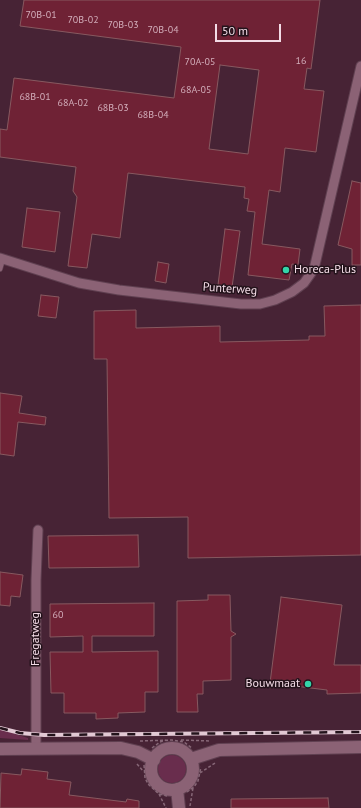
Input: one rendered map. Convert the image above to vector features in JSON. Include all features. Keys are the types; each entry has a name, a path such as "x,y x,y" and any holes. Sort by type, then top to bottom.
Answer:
{"street":[{"name":"Punterweg","path":"1,259 78,283 119,290 241,304 260,304 275,300 292,292 304,282 314,269 361,66"},
{"name":"Fregatweg","path":"36,749 36,580 38,530"},
{"path":"150,758 168,748 181,750 194,758 219,750 361,747"},
{"path":"0,749 121,748 131,750 150,758"},
{"path":"150,758 154,780 178,798 185,785 191,778 194,758"}],"lane":[{"path":"0,269 1,259"}],"path":[{"path":"179,740 188,745 194,758 200,762 200,773 198,781 194,787 178,798 165,796 153,790 145,778 144,763 150,758 154,746 160,742 172,740 179,740 211,741"},
{"path":"190,808 194,787"},
{"path":"159,794 166,808"}],"shaded area":[{"path":"0,729 28,738 28,740 0,738"},
{"path":"172,755 182,759 186,769 182,779 172,783 162,779 158,769 162,759"}],"building":[{"path":"24,0 320,0 311,69 307,68 304,89 324,91 316,152 285,148 280,192 269,190 262,244 300,249 298,265 292,264 289,280 248,275 255,212 247,211 249,199 244,198 245,187 128,173 120,238 92,234 87,268 68,266 77,197 73,191 76,167 0,157 0,129 7,130 14,78 174,98 181,47 20,26","holes":["220,65 259,70 248,154 209,149"]},
{"path":"352,181 361,183 361,265 352,265 352,249 338,245"},
{"path":"27,208 60,212 55,252 22,247"},
{"path":"225,229 240,231 232,287 218,285"},
{"path":"158,262 169,264 166,283 155,281"},
{"path":"41,295 59,297 56,318 38,316"},
{"path":"361,305 361,555 188,558 188,517 109,518 107,359 94,359 94,311 136,310 136,328 220,326 220,342 309,340 309,336 325,336 324,306"},
{"path":"0,393 22,396 19,413 46,417 45,425 18,422 14,456 0,454"},
{"path":"138,535 139,567 49,568 48,536"},
{"path":"0,572 23,575 20,597 11,596 10,606 0,605"},
{"path":"208,595 230,595 231,631 236,634 231,637 231,680 203,681 203,694 197,694 198,712 177,712 177,601 208,600"},
{"path":"281,597 342,605 334,665 361,665 361,693 327,694 327,690 270,683"},
{"path":"154,603 154,636 92,636 92,652 158,651 158,692 145,692 145,712 118,713 118,718 96,719 96,713 64,713 64,693 51,693 50,652 83,652 83,636 50,637 50,604"},
{"path":"22,769 48,772 47,779 71,782 69,795 126,802 127,799 139,801 139,808 0,808 1,773 21,775"},
{"path":"328,798 329,808 231,808 231,799"}],"railway":[{"path":"0,728 20,733 44,735 361,732"}],"place":[{"name":"Horeca-Plus","path":"286,270"},
{"name":"Bouwmaat","path":"308,684"}]}
